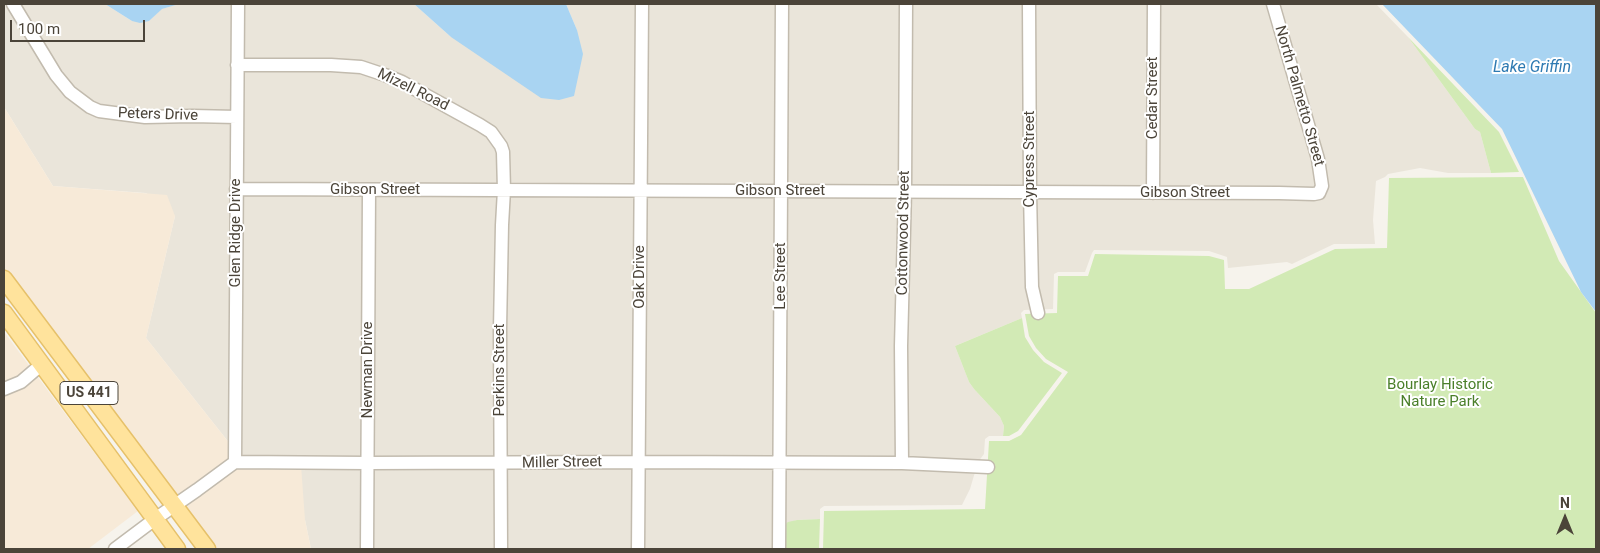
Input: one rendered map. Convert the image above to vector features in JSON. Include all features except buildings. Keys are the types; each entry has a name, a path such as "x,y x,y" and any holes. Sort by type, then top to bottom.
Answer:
{"main road":[{"name":"US 441","path":"4,279 207,549"},
{"path":"4,293 25,320 39,325"},
{"name":"US 441","path":"4,313 177,549"}],"street":[{"name":"Peters Drive","path":"13,4 56,74 70,92 90,107 107,112 145,117 192,116 237,118"},
{"name":"Glen Ridge Drive","path":"235,462 238,4"},
{"name":"Oak Drive","path":"638,549 642,4"},
{"name":"Lee Street","path":"779,549 782,4"},
{"name":"Cottonwood Street","path":"902,463 906,4"},
{"name":"Cypress Street","path":"1029,4 1032,287 1038,313"},
{"name":"Cedar Street","path":"1153,193 1154,4"},
{"name":"North Palmetto Street","path":"1273,4 1318,159 1322,189"},
{"name":"Mizell Road","path":"237,65 347,65 369,70 402,82 491,132 497,139 503,152 504,190"},
{"name":"Gibson Street","path":"236,189 1314,194 1322,189"},
{"name":"Perkins Street","path":"501,549 500,330 504,190"},
{"name":"Newman Drive","path":"368,549 369,191"},
{"path":"4,389 21,382 42,364"},
{"name":"Miller Street","path":"235,462 367,464 780,462 902,463 988,467"},
{"path":"115,549 235,462"}],"shaded area":[{"path":"4,4 105,4 132,21 149,21 161,9 179,4 414,4 451,37 577,30 566,4 778,4 775,549 311,549 305,520 238,454 146,338 175,216 146,193 53,186 4,107"},
{"path":"787,4 1376,4 1408,37 1475,129 1480,132 1491,173 1448,173 1420,168 1388,174 1376,181 1373,220 1375,244 1334,244 1292,264 1287,262 1228,268 1227,257 1209,251 1094,250 1085,272 1058,272 1054,274 1053,309 1024,310 1021,313 1022,318 955,346 969,382 1000,417 1004,426 1003,436 989,436 985,439 984,454 978,462 970,489 962,505 824,506 820,509 820,519 797,520 784,525"},
{"path":"4,107 53,186 167,195 175,216 146,338 238,454 301,465 305,520 311,549 214,549 4,271"},
{"path":"4,332 138,511 88,549 4,549"}],"green space":[{"path":"1408,37 1499,132 1519,172 1491,173 1480,132 1475,129"},
{"name":"Bourlay Historic Nature Park","path":"1523,177 1559,261 1596,313 1596,549 823,549 824,511 985,509 989,441 1009,441 1021,435 1068,372 1046,359 1036,348 1029,336 1025,314 1057,313 1058,276 1088,276 1095,254 1209,256 1224,260 1225,289 1249,289 1335,249 1387,248 1389,178"},
{"path":"1022,318 1025,337 1033,350 1044,362 1062,373 1018,431 1009,436 1003,436 1004,426 1000,417 969,382 955,346"},
{"path":"820,519 819,549 784,549 784,525 797,520"}],"water":[{"path":"105,4 179,4 162,9 149,21 140,23 132,21"},
{"path":"414,4 566,4 577,30 583,54 574,96 559,100 541,98 451,37"},
{"name":"Lake Griffin","path":"1382,4 1596,4 1596,312 1581,292 1502,129"}]}
